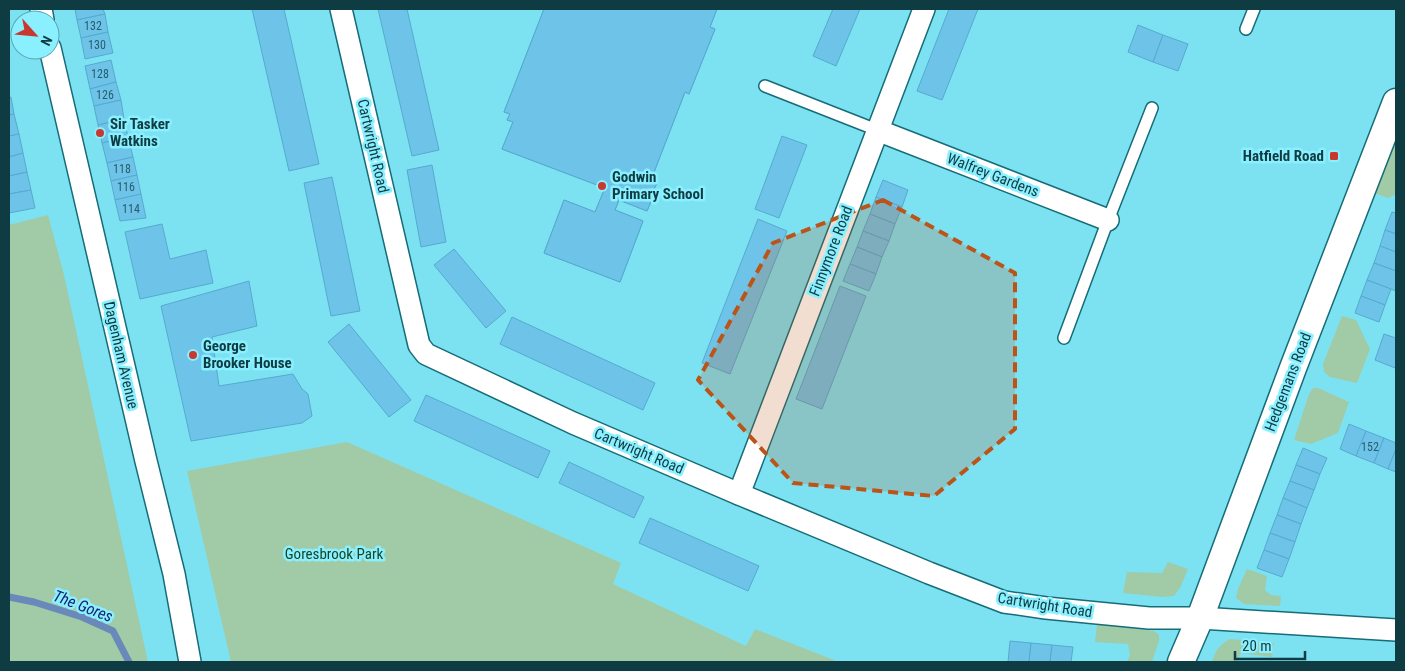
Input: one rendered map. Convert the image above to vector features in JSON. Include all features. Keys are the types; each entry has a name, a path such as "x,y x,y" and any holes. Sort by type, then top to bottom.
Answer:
{"street":[{"name":"Cartwright Road","path":"341,9 419,344 426,354 573,422 738,494 1004,602 1149,618 1200,618 1396,630"},
{"name":"Finnymore Road","path":"738,494 924,9"},
{"name":"Dagenham Avenue","path":"53,60 174,574 190,662"},
{"name":"Hedgemans Road","path":"1181,662 1200,618 1293,368 1396,102"},
{"name":"Walfrey Gardens","path":"878,130 1108,220"}],"lane":[{"path":"1246,29 1254,9"},
{"path":"765,86 878,130"},
{"path":"1064,338 1152,108"}],"highlighted area":[{"path":"883,200 1015,273 1015,429 934,496 793,483 698,380 773,243"}],"green space":[{"path":"1395,140 1396,194 1388,198 1374,193"},
{"path":"48,215 64,275 148,662 9,662 9,225"},
{"path":"1342,316 1356,320 1370,349 1357,383 1330,377 1324,372 1323,364"},
{"path":"1313,388 1318,388 1349,402 1338,433 1311,444 1294,440 1309,394"},
{"name":"Goresbrook Park","path":"347,442 621,563 613,584 746,646 755,629 839,662 231,662 187,471"},
{"path":"1168,562 1188,569 1180,588 1174,596 1162,597 1123,593 1127,572 1162,573"},
{"path":"1247,569 1267,576 1265,590 1271,595 1281,596 1280,606 1244,604 1236,598"},
{"path":"1097,624 1154,631 1159,635 1159,641 1152,662 1127,662 1130,655 1128,644 1095,642"},
{"path":"1230,639 1274,643 1272,657 1241,653 1237,662 1212,662 1218,649"}],"building":[{"path":"75,9 103,9 105,14 77,20"},
{"path":"252,9 284,9 319,164 289,171"},
{"path":"378,9 407,9 439,150 412,156"},
{"name":"Godwin Primary School","path":"544,9 617,9 667,28 675,9 717,9 710,27 715,29 689,94 685,92 651,180 657,183 647,211 619,200 615,210 643,221 620,282 544,253 564,200 595,212 605,188 502,149 513,122 507,120 510,114 504,112","holes":["573,29 655,63 618,153 536,119"]},
{"name":"Godwin Primary School","path":"544,9 717,9 710,27 715,29 689,94 685,92 651,180 657,183 647,211 619,200 615,210 643,221 620,282 544,253 564,200 595,212 605,188 502,149 513,122 507,120 510,114 504,112"},
{"path":"833,9 860,9 836,66 813,56"},
{"path":"949,9 978,9 942,100 917,91"},
{"path":"105,14 108,32 81,38 77,20"},
{"path":"1138,25 1163,35 1153,62 1128,52"},
{"path":"108,32 113,53 85,59 81,38"},
{"path":"1163,35 1188,44 1178,71 1153,62"},
{"path":"111,60 116,82 90,89 85,66"},
{"path":"116,82 121,100 94,106 90,89"},
{"path":"11,97 14,114 9,115 9,98"},
{"path":"121,100 124,119 98,125 94,106"},
{"path":"14,114 19,134 9,136 9,115"},
{"path":"124,119 128,137 102,143 98,125"},
{"path":"19,134 23,153 9,157 9,136"},
{"path":"782,136 807,145 779,218 755,209"},
{"path":"128,137 133,157 107,163 102,143"},
{"path":"23,153 27,172 9,176 9,157"},
{"path":"133,157 137,175 111,181 107,163"},
{"path":"432,165 446,242 421,247 407,170"},
{"path":"27,172 31,190 9,194 9,176"},
{"path":"137,175 141,194 115,200 111,181"},
{"path":"332,177 360,311 331,316 304,183"},
{"path":"883,180 908,190 902,207 876,197"},
{"path":"31,190 35,208 9,213 9,194"},
{"path":"141,194 146,218 120,221 115,200"},
{"path":"876,197 902,207 895,224 870,214"},
{"path":"1392,212 1396,213 1396,234 1385,230"},
{"path":"870,214 895,224 889,241 863,231"},
{"path":"758,219 787,231 730,374 702,363"},
{"path":"162,224 170,259 206,250 213,283 140,299 125,232"},
{"path":"1385,230 1396,234 1396,252 1380,246"},
{"path":"863,231 889,241 882,257 857,247"},
{"path":"1380,246 1396,252 1396,271 1374,263"},
{"path":"857,247 882,257 876,274 850,264"},
{"path":"454,249 506,311 486,328 434,265"},
{"path":"1374,263 1396,271 1396,291 1367,280"},
{"path":"850,264 876,274 869,291 843,281"},
{"path":"1367,280 1391,289 1385,305 1361,296"},
{"name":"George Brooker House","path":"249,281 257,326 212,337 219,386 293,374 302,389 308,394 312,416 302,423 191,441 161,306"},
{"path":"840,286 866,296 822,409 796,399"},
{"path":"1361,296 1385,305 1379,322 1355,313"},
{"path":"512,317 655,383 643,410 500,344"},
{"path":"349,324 411,400 389,417 328,342"},
{"path":"1384,334 1396,338 1395,368 1375,360"},
{"path":"426,395 550,451 538,478 414,421"},
{"path":"1349,424 1366,431 1356,456 1340,449"},
{"path":"1366,431 1384,438 1374,463 1356,456"},
{"path":"1384,438 1396,443 1396,449 1388,469 1374,463"},
{"path":"1303,448 1327,458 1320,474 1296,465"},
{"path":"1396,449 1396,472 1388,469"},
{"path":"569,462 644,497 634,518 559,483"},
{"path":"1296,465 1320,474 1314,490 1290,481"},
{"path":"1290,481 1314,490 1307,508 1283,498"},
{"path":"1283,498 1307,508 1301,524 1277,515"},
{"path":"1277,515 1301,524 1295,542 1270,533"},
{"path":"650,518 759,566 748,591 639,543"},
{"path":"1270,533 1295,542 1289,559 1264,550"},
{"path":"1264,550 1289,559 1282,577 1257,568"},
{"path":"1010,641 1031,643 1029,662 1008,662"},
{"path":"1031,643 1052,645 1050,662 1029,662"},
{"path":"1052,645 1073,647 1071,662 1050,662"}],"waterway":[{"name":"The Gores","path":"9,597 34,602 82,617 113,631 129,662"}],"place":[{"name":"Sir Tasker Watkins","path":"100,133"},
{"name":"Hatfield Road","path":"1334,156"},
{"name":"Godwin Primary School","path":"602,186"},
{"name":"George Brooker House","path":"193,355"}]}
